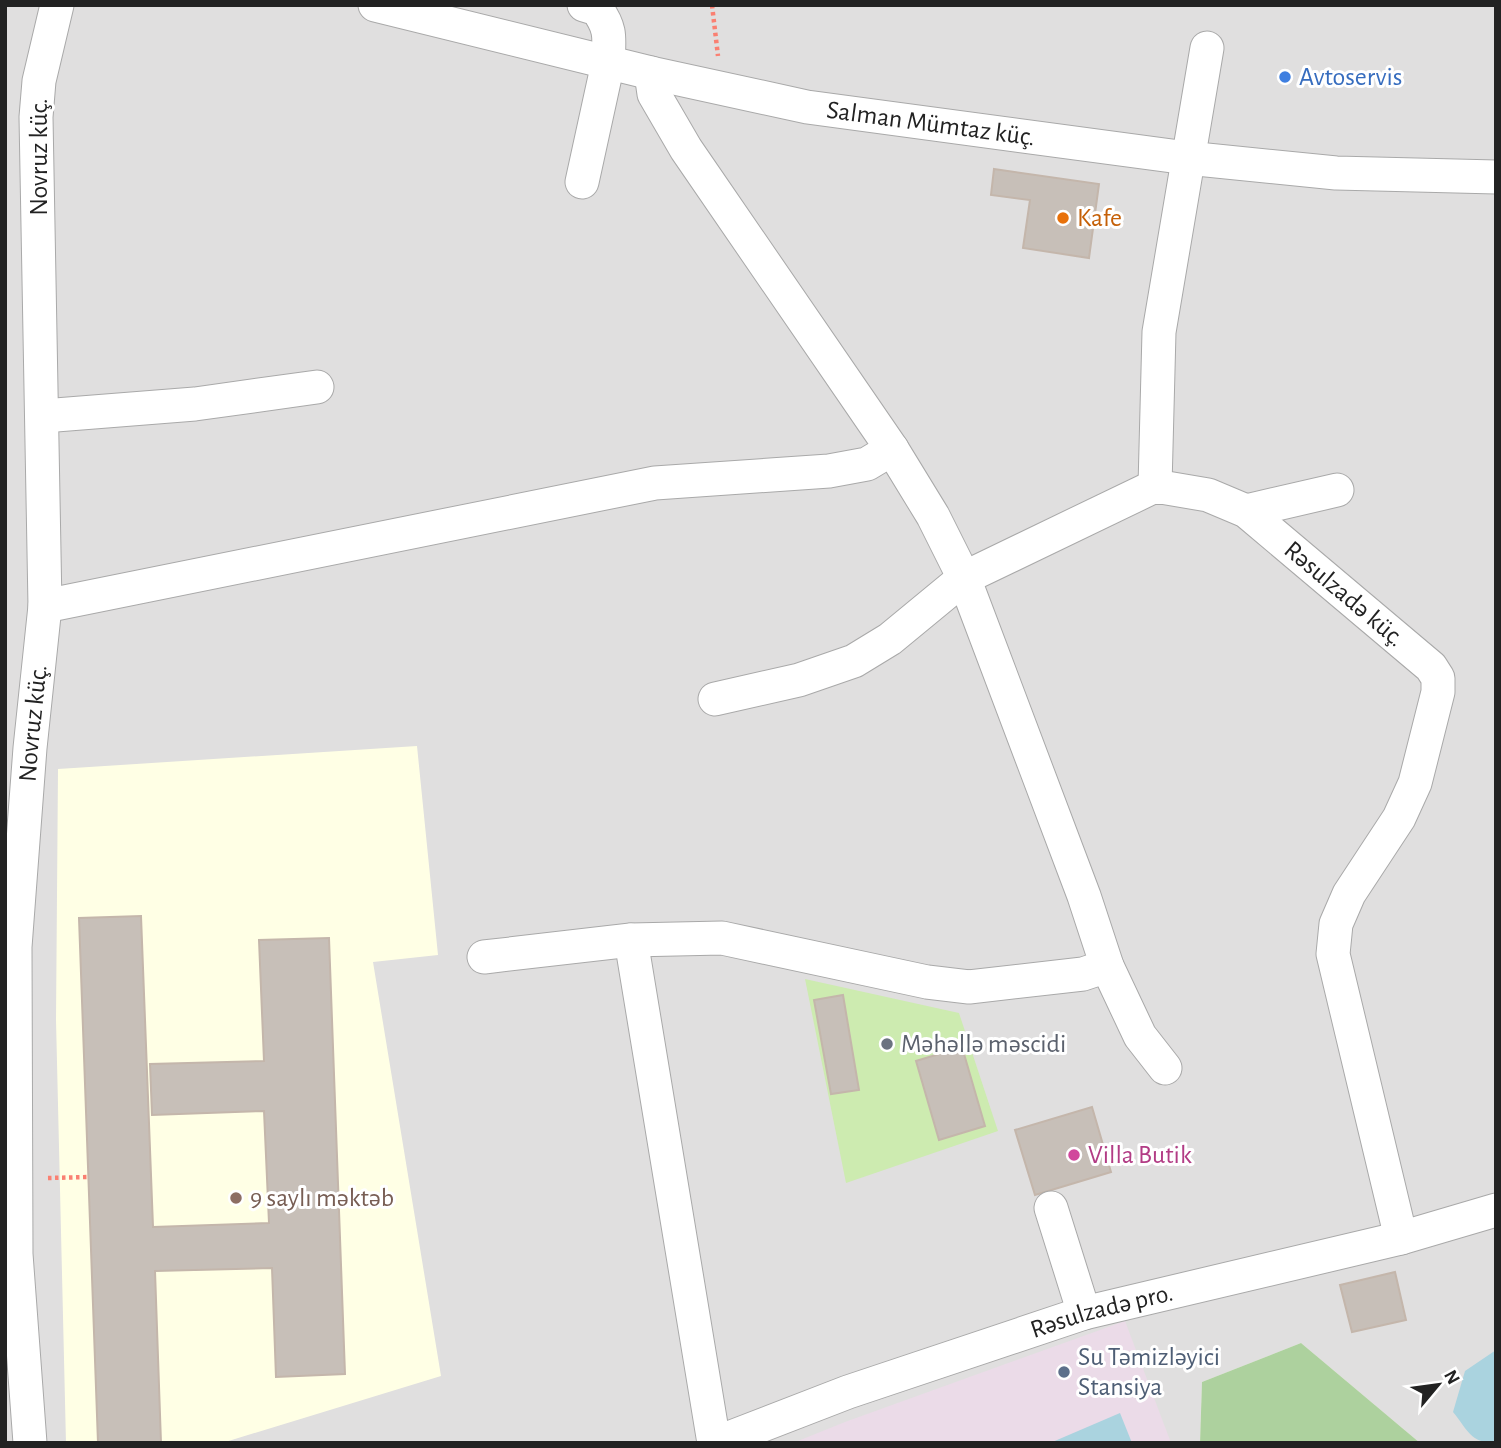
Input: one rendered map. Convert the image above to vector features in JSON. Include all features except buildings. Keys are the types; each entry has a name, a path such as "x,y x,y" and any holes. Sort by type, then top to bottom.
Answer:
{"street":[{"name":"Novruz küç.","path":"30,1443 11,1255 16,1179 10,947 18,747 45,606 36,117 39,81 57,5"},
{"name":"Salman Mümtaz küç.","path":"375,5 608,63 807,107 1187,158 1336,173 1496,177"},
{"path":"582,182 608,63 609,25 597,9 584,5"},
{"path":"715,699 799,680 854,661 890,639 964,578 1155,486 1159,332 1207,48"},
{"path":"651,73 654,94 686,149 892,449 933,516 964,578 1084,896 1107,966 1140,1036 1165,1068"},
{"path":"43,416 195,404 317,387"},
{"path":"45,606 655,483 829,471 867,464 892,449"},
{"name":"Rəsulzadə küç.","path":"1155,486 1208,495 1246,511 1431,667 1437,678 1438,692 1415,783 1399,818 1349,894 1336,924 1333,954 1401,1238"},
{"path":"1246,511 1337,490"},
{"path":"484,957 631,940 722,938 927,982 969,987 1083,974 1107,966"},
{"path":"631,940 715,1443"},
{"path":"1051,1208 1084,1313"},
{"name":"Rəsulzadə pro.","path":"715,1443 860,1388 1084,1313 1401,1238 1496,1210"}],"path":[{"path":"712,5 721,88"},
{"path":"16,1179 88,1177"}],"shaded area":[{"path":"5,5 1496,5 1496,1443 1420,1443 1301,1343 1202,1382 1200,1443 5,1443"},
{"name":"9 saylı məktəb","path":"417,746 438,955 373,962 441,1376 222,1443 66,1443 56,1020 58,769"},
{"name":"Su Təmizləyici Stansiya","path":"1125,1321 1171,1443 793,1443 845,1422"}],"green space":[{"path":"805,979 959,1013 998,1131 846,1183"},
{"path":"1301,1343 1420,1443 1200,1443 1202,1382"}],"water":[{"path":"1496,1350 1496,1443 1475,1438 1453,1412 1465,1371"},
{"path":"1120,1413 1132,1443 1050,1443"}],"place":[{"name":"Avtoservis","path":"1285,77"},
{"name":"Kafe","path":"1063,218"},
{"name":"Məhəllə məscidi","path":"887,1044"},
{"name":"Villa Butik","path":"1074,1155"},
{"name":"9 saylı məktəb","path":"236,1198"},
{"name":"Su Təmizləyici Stansiya","path":"1064,1372"}]}
